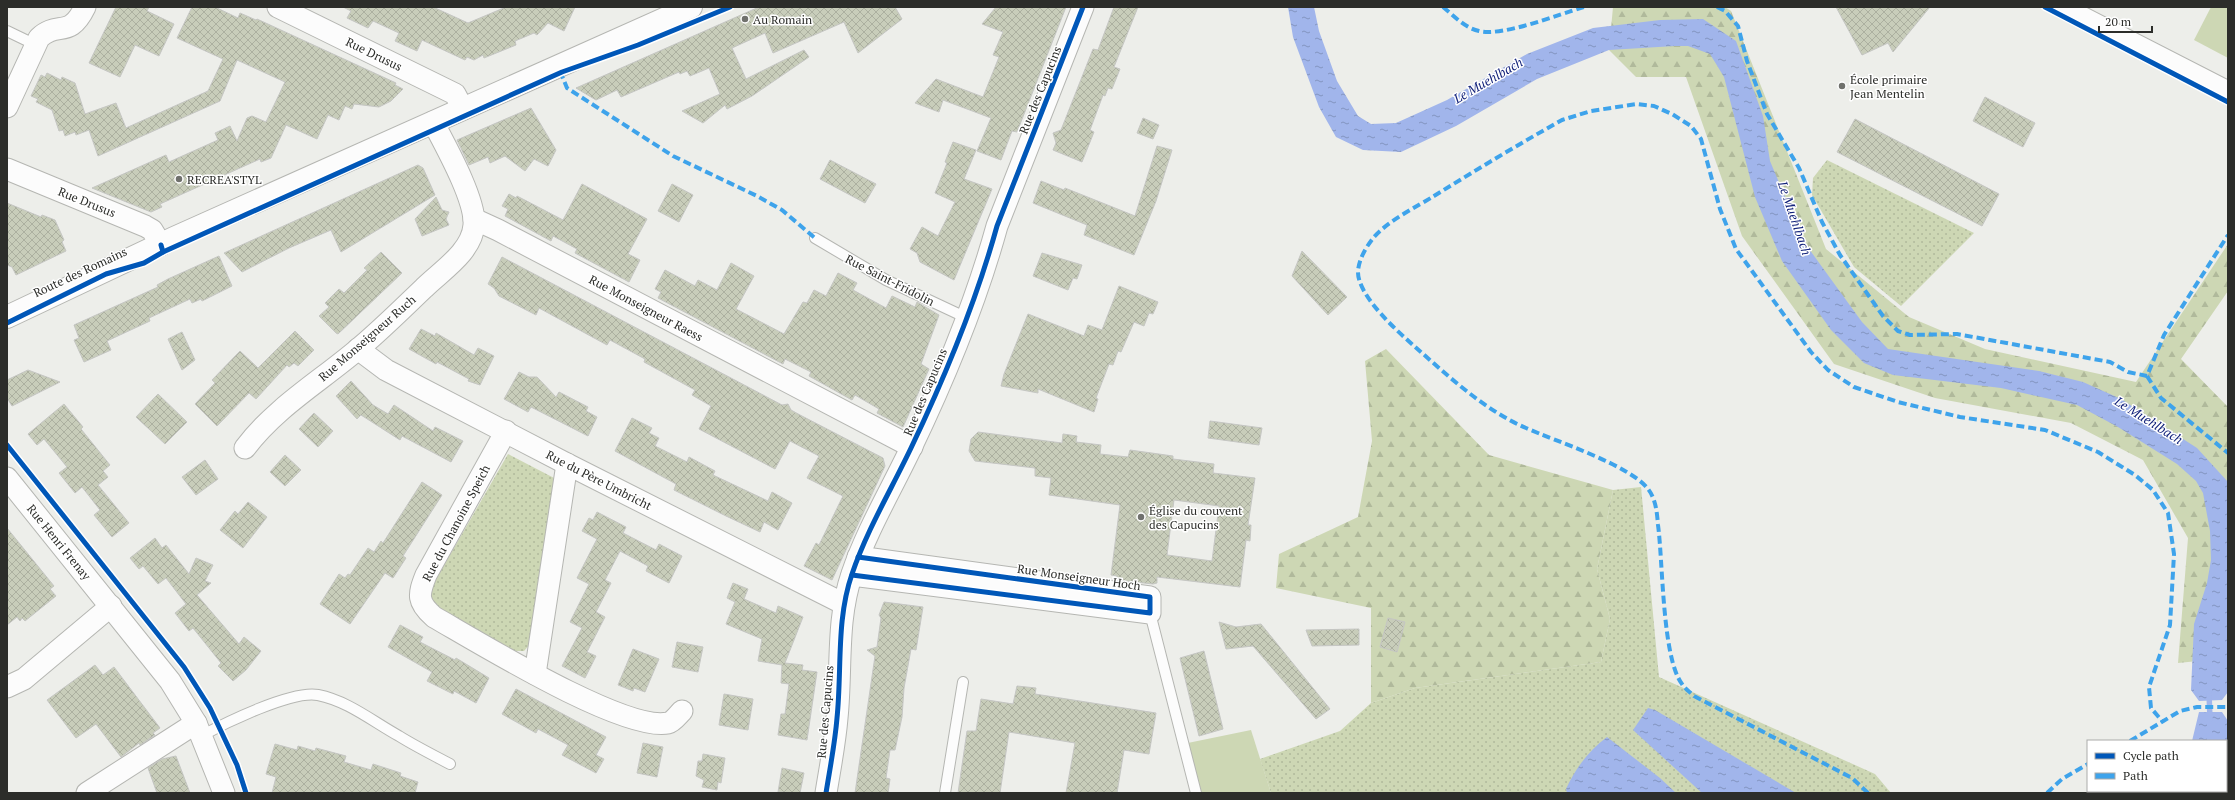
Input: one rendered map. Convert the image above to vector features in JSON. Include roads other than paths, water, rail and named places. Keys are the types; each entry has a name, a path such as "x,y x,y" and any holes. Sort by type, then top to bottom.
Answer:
{"main road":[{"name":"Route des Romains","path":"7,318 161,245 463,108 691,7"}],"street":[{"path":"7,107 36,45 45,32 64,29 76,22 85,7"},
{"name":"Rue Drusus","path":"278,7 455,94 463,108"},
{"name":"Rue des Capucins","path":"826,793 837,718 844,604 855,566 912,447 967,318 987,264 997,226 1083,7"},
{"path":"2062,7 2228,92"},
{"path":"432,122 470,200 474,219"},
{"name":"Rue Drusus","path":"7,168 145,226 152,230 161,245"},
{"name":"Rue Monseigneur Ruch","path":"246,448 258,432 275,416 358,349 463,250 470,239 474,219"},
{"name":"Rue Monseigneur Raess","path":"474,219 498,230 912,447"},
{"name":"Rue du Père Umbricht","path":"358,349 386,370 567,464 844,604"},
{"name":"Rue du Chanoine Speich","path":"506,432 426,575 420,598 424,608 434,617 535,674 580,697 639,721 658,724 670,723 682,711"},
{"path":"535,674 567,464"},
{"name":"Rue Henri Frenay","path":"7,478 170,681 199,730 224,793"},
{"path":"855,566 1150,613"},
{"path":"7,687 24,679 111,606"},
{"path":"87,793 199,730"}],"lane":[{"path":"7,31 36,45"},
{"name":"Rue Saint-Fridolin","path":"815,238 840,255 886,280 967,318"},
{"path":"1150,613 1196,793"},
{"path":"945,793 963,682"},
{"path":"199,730 219,726 288,698 316,695 348,705 399,737 450,764"}],"water":[{"path":"1288,7 1314,7 1319,31 1337,81 1358,116 1371,124 1396,123 1447,100 1527,54 1593,28 1660,20 1703,19 1736,41 1763,116 1770,161 1804,242 1862,322 1888,349 2039,371 2083,382 2121,399 2197,448 2228,482 2228,692 2222,700 2199,701 2191,690 2194,624 2207,583 2211,560 2210,531 2203,493 2196,481 2177,464 2118,427 2077,405 2001,388 1893,375 1864,363 1831,330 1782,261 1755,197 1724,77 1710,54 1688,46 1609,50 1537,79 1456,126 1401,152 1363,150 1336,137 1319,107 1293,37"},
{"path":"1648,708 1655,710 1796,793 1702,793 1633,730"},
{"path":"2199,712 2222,712 2228,721 2228,775 2227,740 2192,740"},
{"path":"1607,737 1660,778 1676,793 1567,793 1566,789 1578,767 1588,754"}],"waterway":[{"name":"Le Muehlbach","path":"2209,693 2210,719"}],"place":[{"name":"Au Romain","path":"745,19"},
{"name":"École primaire Jean Mentelin","path":"1842,86"},
{"name":"RECREA'STYL","path":"179,179"},
{"name":"Église du couvent des Capucins","path":"1141,517"}]}
